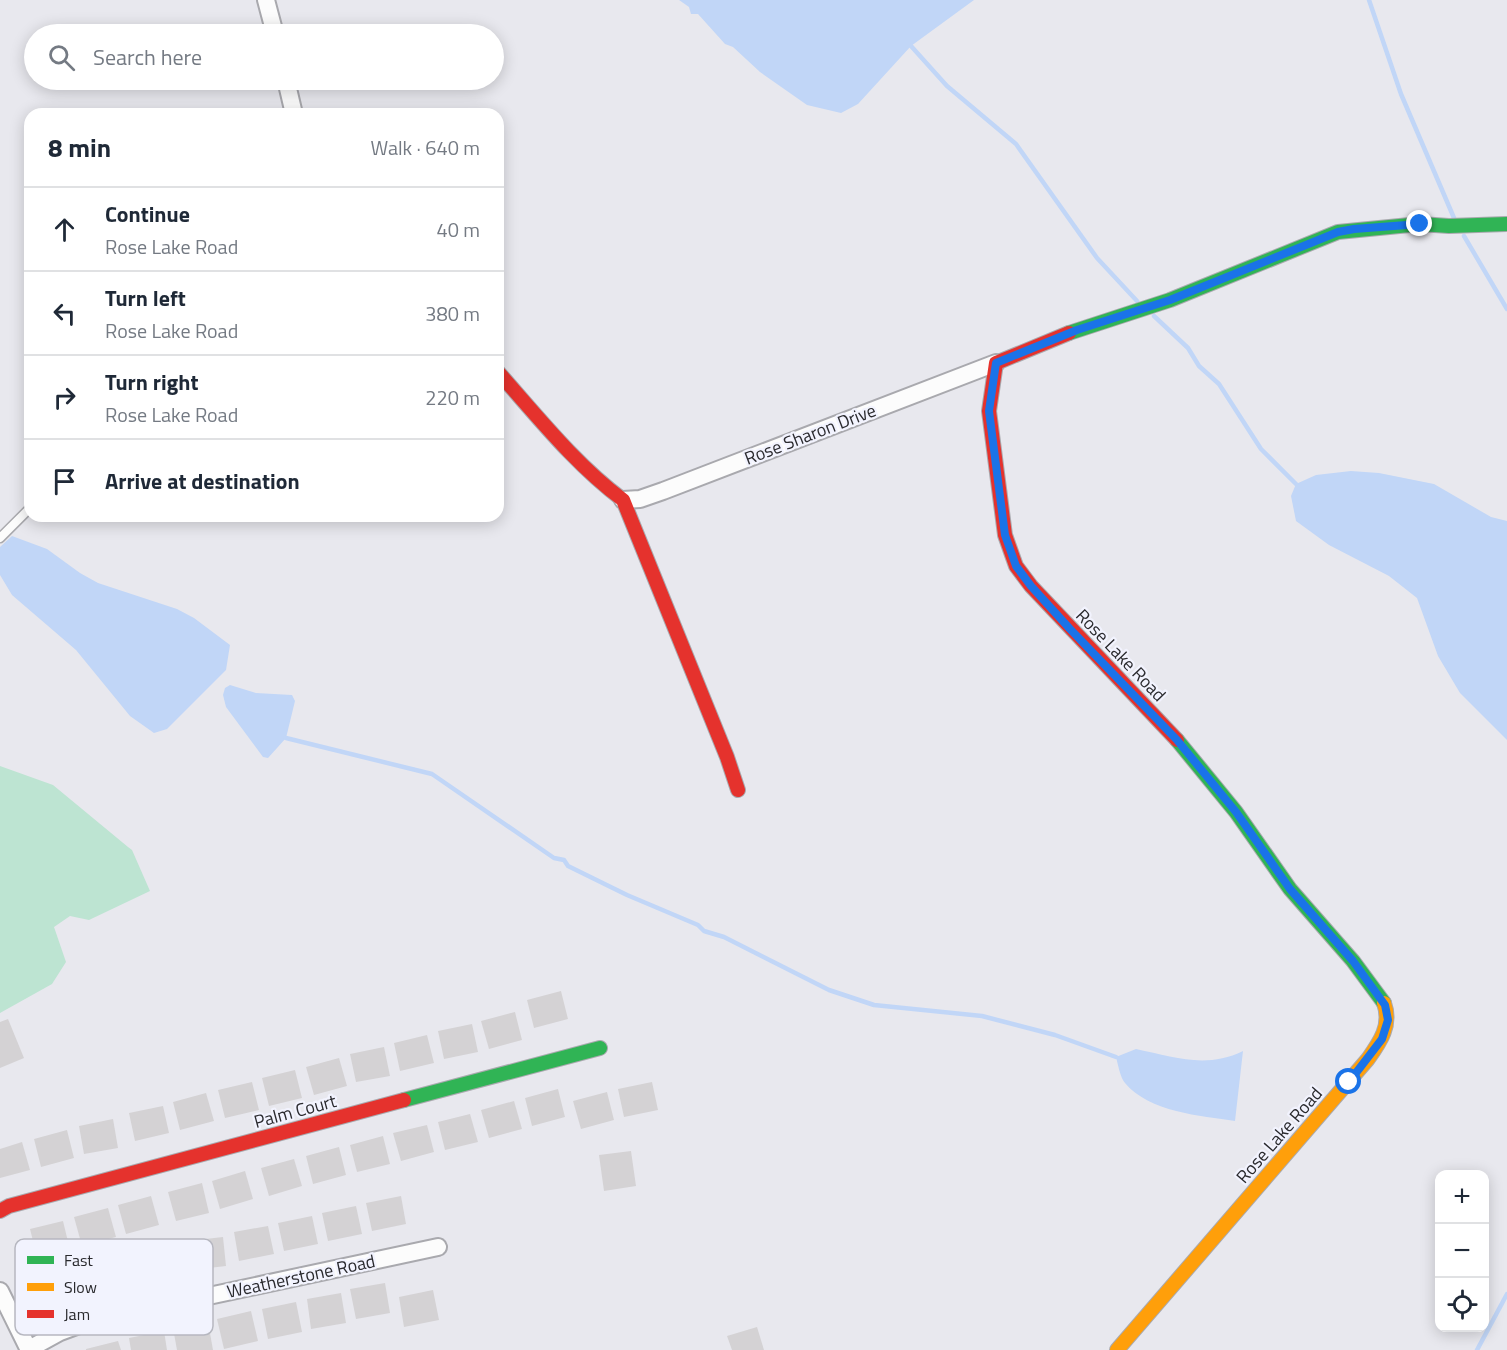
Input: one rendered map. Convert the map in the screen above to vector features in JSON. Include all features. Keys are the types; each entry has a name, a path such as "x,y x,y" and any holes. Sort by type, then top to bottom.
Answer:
{"street":[{"path":"266,0 272,24"},
{"path":"288,90 293,108"},
{"path":"996,363 1077,330 1170,300 1338,232 1420,224 1449,226 1507,224"},
{"name":"Rose Sharon Drive","path":"623,500 640,499 663,491 996,363"},
{"name":"Rose Lake Road","path":"996,363 989,411 1005,535 1016,566 1070,629 1177,740 1230,804 1290,889 1353,961 1385,1005 1388,1020 1382,1039 1368,1059 1117,1350"},
{"path":"504,379 579,462 606,488 623,500 738,790"},
{"name":"Palm Court","path":"0,1211 20,1203 600,1048"},
{"name":"Weatherstone Road","path":"213,1295 438,1247"},
{"path":"0,1291 15,1322"},
{"path":"22,1335 29,1350"},
{"name":"Weatherstone Road","path":"29,1350 55,1335"}],"lane":[{"path":"0,538 24,514"}],"green space":[{"path":"0,766 53,785 132,850 150,891 89,920 70,916 54,927 66,962 52,984 0,1013"}],"water":[{"path":"679,0 974,0 911,46 858,104 841,113 807,105 760,72 733,47 725,44 698,14 691,14 689,7"},
{"path":"1351,471 1379,473 1434,484 1491,517 1507,521 1507,740 1460,693 1438,656 1417,598 1389,576 1329,545 1296,521 1291,496 1296,484 1316,475"},
{"path":"12,536 47,549 98,583 177,609 194,618 230,645 226,670 167,729 154,733 130,716 76,650 12,595 0,575 0,547"},
{"path":"230,685 256,693 292,695 295,701 286,738 268,758 263,757 226,707 223,695 225,688"},
{"path":"1136,1049 1190,1060 1216,1059 1243,1051 1235,1121 1176,1111 1135,1093 1123,1080 1116,1057"}],"building":[{"path":"561,991 568,1019 534,1028 527,1000"},
{"path":"515,1012 522,1040 489,1049 481,1021"},
{"path":"8,1019 24,1058 0,1068 0,1022"},
{"path":"472,1024 478,1052 444,1059 438,1031"},
{"path":"427,1035 434,1063 400,1071 394,1043"},
{"path":"384,1047 390,1076 356,1082 350,1054"},
{"path":"339,1058 347,1086 314,1095 306,1067"},
{"path":"295,1070 302,1098 269,1106 262,1078"},
{"path":"252,1082 259,1110 225,1118 218,1090"},
{"path":"652,1082 658,1110 624,1117 618,1089"},
{"path":"558,1089 565,1117 532,1126 525,1098"},
{"path":"607,1092 614,1120 581,1129 573,1101"},
{"path":"206,1093 214,1121 180,1130 173,1102"},
{"path":"514,1101 522,1129 489,1138 481,1110"},
{"path":"163,1106 169,1133 135,1141 129,1113"},
{"path":"470,1114 478,1142 445,1150 438,1122"},
{"path":"113,1119 118,1148 84,1154 79,1126"},
{"path":"427,1125 434,1152 401,1161 393,1133"},
{"path":"67,1130 74,1158 41,1167 34,1139"},
{"path":"383,1136 390,1164 357,1172 350,1145"},
{"path":"22,1142 30,1170 0,1178 0,1149"},
{"path":"339,1147 346,1175 313,1184 306,1156"},
{"path":"631,1151 636,1186 604,1191 599,1155"},
{"path":"294,1159 302,1186 269,1196 261,1168"},
{"path":"245,1171 253,1199 220,1209 212,1181"},
{"path":"202,1183 209,1213 176,1221 168,1192"},
{"path":"151,1196 159,1225 126,1234 118,1205"},
{"path":"401,1196 406,1224 372,1231 366,1203"},
{"path":"356,1206 362,1234 328,1241 322,1213"},
{"path":"108,1208 116,1237 80,1239 74,1217"},
{"path":"312,1216 318,1244 284,1251 278,1223"},
{"path":"63,1221 67,1239 32,1239 30,1229"},
{"path":"268,1226 274,1254 239,1261 234,1232"},
{"path":"223,1237 226,1266 213,1268 213,1239 206,1239"},
{"path":"385,1283 390,1313 356,1319 350,1289"},
{"path":"433,1290 439,1320 404,1327 399,1297"},
{"path":"341,1293 346,1323 311,1329 307,1299"},
{"path":"296,1302 302,1332 268,1339 262,1309"},
{"path":"251,1311 258,1341 224,1349 217,1319"},
{"path":"757,1327 764,1350 732,1350 727,1336"},
{"path":"165,1335 167,1350 131,1350 129,1338"},
{"path":"174,1335 210,1335 213,1350 177,1350"},
{"path":"118,1341 121,1350 86,1350 86,1349"}],"waterway":[{"path":"1369,0 1401,94 1454,218"},
{"path":"911,46 947,86 1016,144 1097,258 1137,301"},
{"path":"1464,236 1507,309"},
{"path":"1154,316 1188,348 1199,366 1219,384 1261,449 1296,484"},
{"path":"286,738 432,774 554,858 564,860 568,866 627,895 698,925 704,931 724,937 829,990 874,1005 982,1016 1055,1035 1116,1057"},
{"path":"1477,1350 1507,1294"}],"traffic: fast":[{"path":"1069,333 1170,300 1338,232 1420,224 1449,226 1507,224"},
{"path":"1177,740 1236,812 1290,889 1353,961 1384,1003"},
{"path":"404,1100 600,1048"}],"traffic: slow":[{"path":"1117,1350 1368,1059 1384,1033 1387,1019 1384,1003"}],"traffic: jam":[{"path":"1069,333 996,363 989,411 1005,535 1016,566 1031,586 1177,740"},
{"path":"504,379 573,456 623,500 727,757 738,790"},
{"path":"0,1211 9,1206 404,1100"}],"route":[{"path":"1349,1082 1382,1039 1388,1020 1385,1005 1353,961 1290,889 1236,812 1177,740 1070,629 1016,566 1005,535 989,411 990,395 996,363 1077,330 1170,300 1338,232 1420,224"}]}
